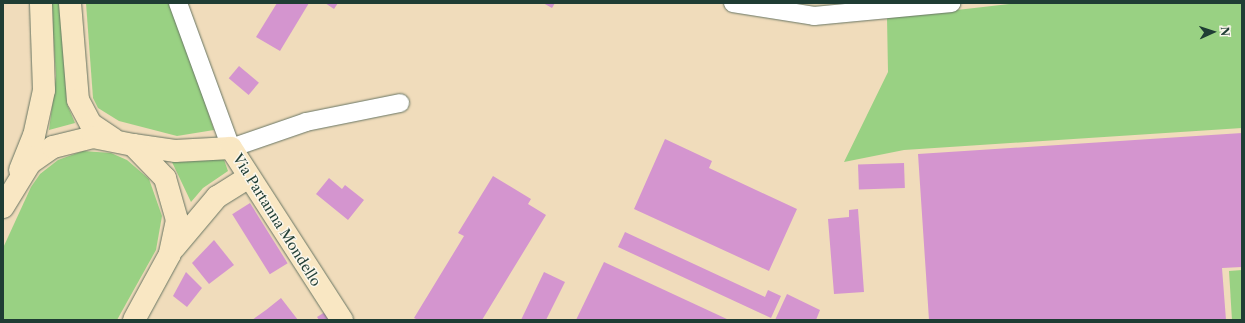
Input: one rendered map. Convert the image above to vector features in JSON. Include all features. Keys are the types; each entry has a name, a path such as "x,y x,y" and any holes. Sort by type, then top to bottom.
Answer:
{"main road":[{"path":"3,207 15,183 42,104 45,75 41,3"},
{"path":"70,3 78,100 91,124 124,143 156,166 171,190 177,220 170,254"},
{"path":"15,183 30,164 66,142 93,136 124,143 175,151 231,148"},
{"name":"Via Partanna Mondello","path":"231,148 247,178 342,320"},
{"path":"134,320 170,254 206,208 247,178"}],"street":[{"name":"Via Partanna Mondello","path":"178,3 231,148"},
{"path":"733,3 814,16 950,3"},
{"path":"231,148 306,122 400,103"}],"green space":[{"path":"51,3 60,3 67,104 75,123 49,130 56,76"},
{"path":"86,3 172,3 214,130 177,136 119,121 98,108 93,98"},
{"path":"1019,3 1242,3 1242,128 904,150 844,162 888,72 887,18"},
{"path":"83,151 111,153 127,160 149,179 162,216 156,250 117,320 3,320 3,248 31,187 40,174 58,160"},
{"path":"223,157 228,171 203,188 191,202 171,160"},
{"path":"1242,270 1242,320 1232,320 1229,271"}],"building":[{"path":"277,3 309,3 280,51 256,37"},
{"path":"325,3 338,3 334,9"},
{"path":"543,3 555,3 552,8"},
{"path":"239,66 259,83 249,95 229,78"},
{"path":"1242,133 1242,267 1222,268 1226,320 929,320 918,154"},
{"path":"665,139 712,161 709,168 797,209 769,271 634,209"},
{"path":"904,163 905,188 859,190 858,165"},
{"path":"493,176 531,199 528,204 546,215 482,320 418,320 414,318 464,236 458,233"},
{"path":"329,178 342,189 345,185 364,200 348,220 316,194"},
{"path":"250,203 288,263 270,274 232,214"},
{"path":"858,209 864,292 834,294 828,219 849,217 849,210"},
{"path":"625,232 765,297 768,290 781,296 771,318 618,247"},
{"path":"214,240 234,265 209,284 192,263"},
{"path":"604,262 729,320 576,320"},
{"path":"186,272 202,288 187,307 173,296"},
{"path":"544,272 565,282 546,320 521,320"},
{"path":"787,294 820,310 816,320 775,320"},
{"path":"281,298 298,320 252,320 266,310"},
{"path":"325,312 329,320 319,320 317,317"}]}
